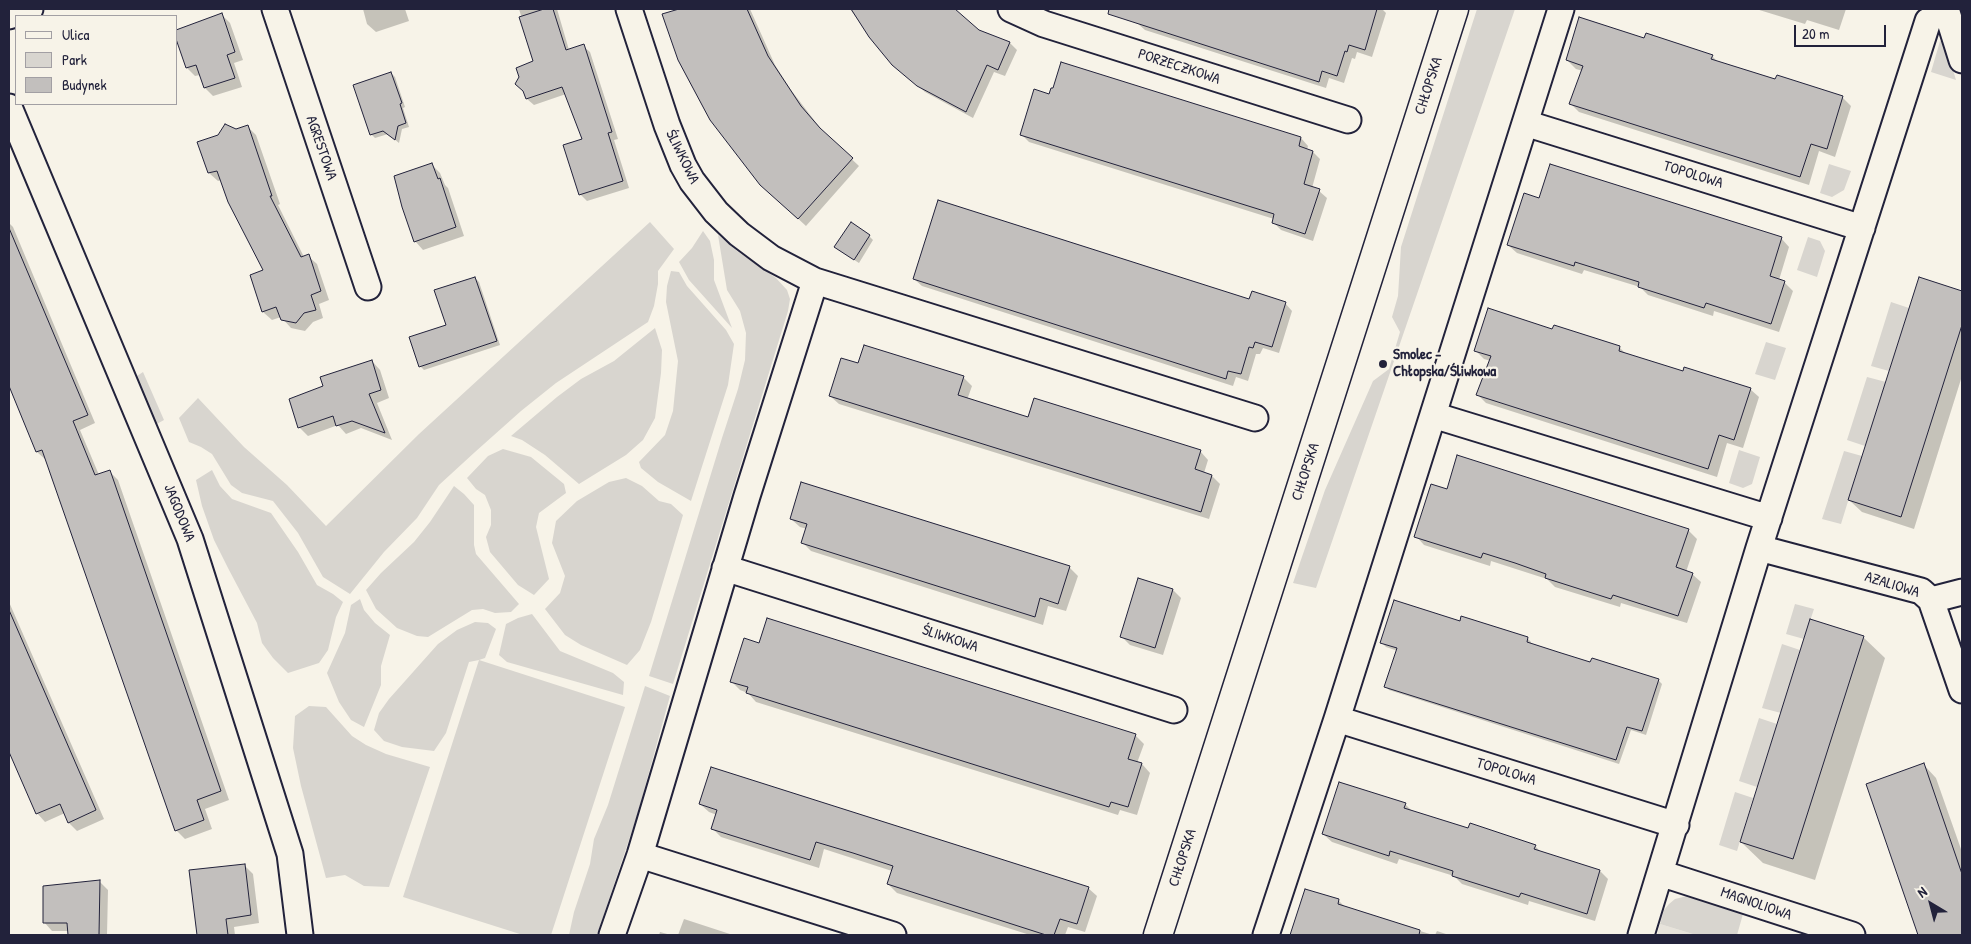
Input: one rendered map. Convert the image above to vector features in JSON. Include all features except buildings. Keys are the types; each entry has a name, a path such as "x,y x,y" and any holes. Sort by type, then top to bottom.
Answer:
{"street":[{"path":"9,16 30,9"},
{"name":"AGRESTOWA","path":"275,9 368,287"},
{"name":"ŚLIWKOWA","path":"630,9 677,152 692,181 716,212 752,246 815,281 1255,418"},
{"name":"PORZECZKOWA","path":"1011,9 1044,24 1348,120"},
{"name":"CHŁOPSKA","path":"1158,935 1454,9"},
{"path":"1266,935 1337,720 1561,9"},
{"path":"1937,15 1962,60"},
{"path":"1641,935 1759,548 1862,228 1937,15"},
{"name":"JAGODOWA","path":"9,107 190,539 290,854 300,935"},
{"name":"TOPOLOWA","path":"1525,123 1862,228"},
{"path":"612,935 640,855 725,568 815,281"},
{"path":"1433,415 1769,518"},
{"name":"AZALIOWA","path":"1759,548 1921,591 1931,600 1962,690"},
{"name":"ŚLIWKOWA","path":"725,568 1174,710"},
{"path":"1931,600 1962,592"},
{"name":"TOPOLOWA","path":"1337,720 1676,824"},
{"path":"640,855 893,935"},
{"name":"MAGNOLIOWA","path":"1660,873 1852,935"}],"shaded area":[{"path":"1660,924 1696,935 1657,935"}],"green space":[{"path":"1477,9 1515,9 1316,588 1293,583 1325,490 1373,381 1389,369 1400,332 1392,317 1398,296 1401,247"},
{"path":"1944,40 1956,80 1931,72 1940,41"},
{"path":"1829,164 1851,171 1844,190 1832,197 1820,193"},
{"path":"650,222 674,249 658,271 654,306 648,322 556,383 475,452 439,485 417,518 384,552 350,594 323,577 298,533 273,501 242,493 231,485 212,454 189,442 179,418 198,398 244,447 287,485 326,526 419,434"},
{"path":"703,231 710,241 714,260 714,280 732,328 689,280 679,262 692,248"},
{"path":"718,235 737,251 776,278 787,290 790,299 788,311 673,684 649,676 738,389 745,360 746,333 740,311 727,290"},
{"path":"1808,237 1820,241 1825,251 1817,277 1797,270"},
{"path":"671,271 679,272 687,286 726,330 734,344 728,385 691,501 658,482 641,468 639,462 665,435 673,411 678,361 666,302 667,286"},
{"path":"1891,302 1909,308 1889,371 1871,366"},
{"path":"655,328 662,350 655,418 643,440 626,455 579,484 545,455 522,440 511,436 581,379 614,361"},
{"path":"1766,342 1786,348 1775,380 1755,374"},
{"path":"143,372 164,420 155,425 134,378"},
{"path":"1867,377 1886,382 1865,446 1847,440"},
{"path":"503,449 531,457 564,484 566,493 539,513 536,527 549,579 534,595 518,585 490,552 486,537 491,525 491,510 485,495 476,489 467,478 488,456"},
{"path":"1739,450 1760,457 1752,484 1743,488 1729,483"},
{"path":"1844,451 1862,456 1841,524 1822,519"},
{"path":"212,470 220,486 232,499 271,513 298,552 317,585 343,602 336,617 328,650 319,663 288,673 273,658 262,643 257,623 214,540 202,506 196,480"},
{"path":"626,478 642,486 659,501 671,504 683,515 651,622 640,650 627,665 581,645 565,635 545,609 560,593 565,576 552,543 556,521 577,501 609,482"},
{"path":"454,486 474,505 474,545 476,554 519,604 511,612 495,613 483,609 472,610 428,637 417,636 397,628 376,609 366,590 414,542"},
{"path":"360,599 364,610 375,623 390,635 381,666 381,685 364,727 351,720 339,702 327,673 345,633 351,605"},
{"path":"1795,604 1814,609 1804,639 1786,634"},
{"path":"532,614 560,651 613,673 624,682 623,695 507,662 499,655 506,624"},
{"path":"475,622 488,623 496,629 485,658 469,662 446,733 434,751 402,747 384,741 374,730 379,713 389,699 438,644 457,630"},
{"path":"1782,644 1800,650 1781,713 1762,708"},
{"path":"479,660 625,707 551,935 523,935 403,897"},
{"path":"645,686 670,696 637,816 597,935 569,935 574,912 590,864 594,839 608,805"},
{"path":"309,706 326,707 352,736 366,745 386,754 430,767 389,887 364,886 345,875 326,878 301,786 293,748 295,716"},
{"path":"1759,718 1777,724 1757,787 1739,781"},
{"path":"1735,792 1753,798 1737,851 1719,845"},
{"path":"1687,896 1743,914 1737,935 1696,935 1660,924 1664,910 1669,904 1675,899"}],"place":[{"name":"Smolec - Chłopska/Śliwkowa","path":"1383,364"}]}
